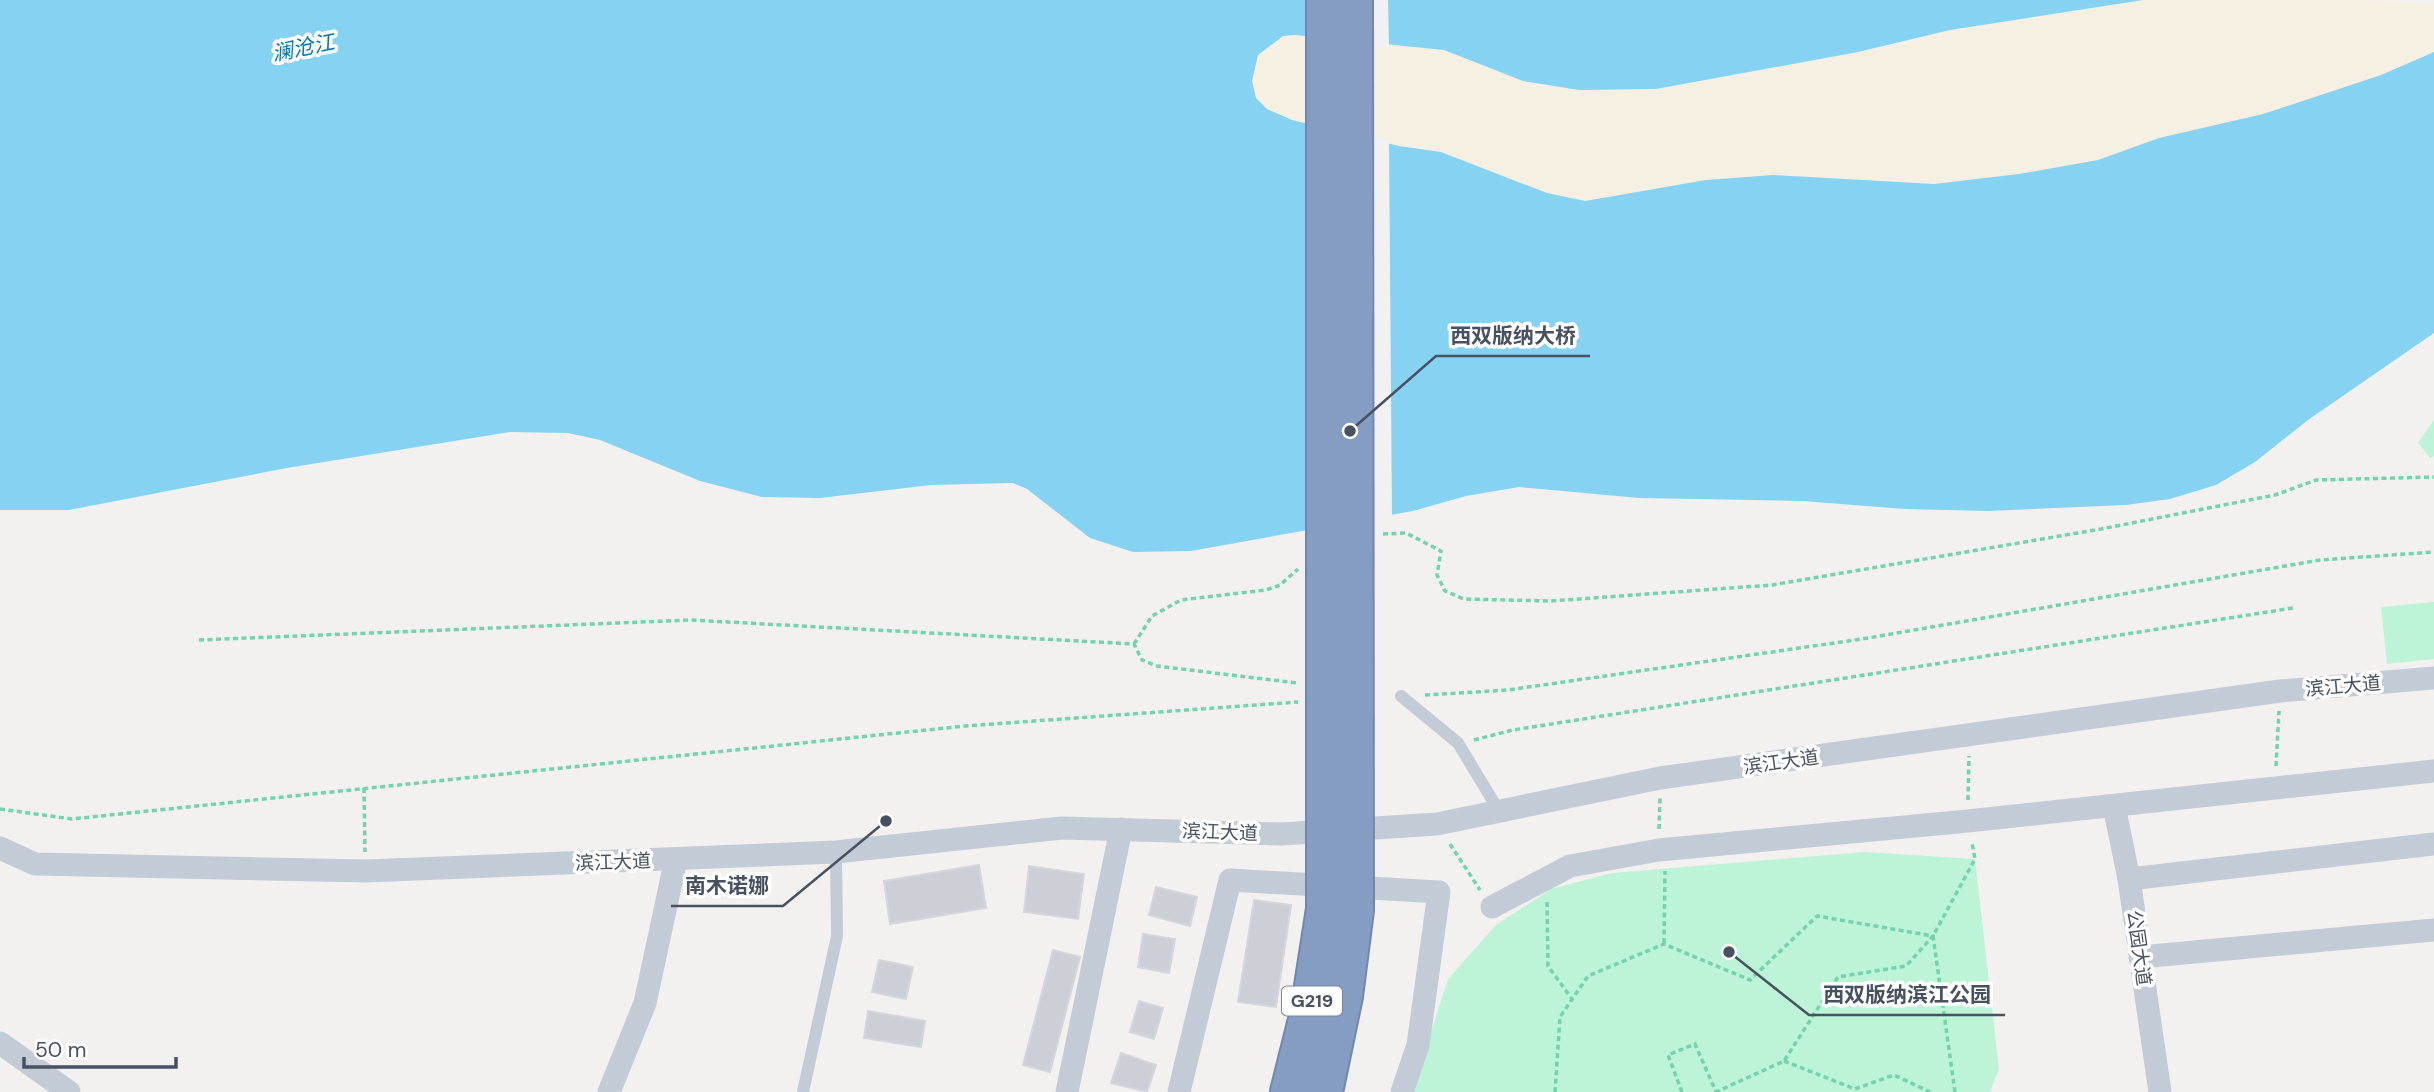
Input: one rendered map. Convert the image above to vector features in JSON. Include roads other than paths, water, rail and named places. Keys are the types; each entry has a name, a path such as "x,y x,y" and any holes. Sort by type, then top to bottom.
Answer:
{"highway":[{"name":"G219","path":"1323,1092 1343,996 1326,0"},
{"name":"G219","path":"1290,1092 1340,910 1353,0"}],"street":[{"name":"滨江大道","path":"0,848 35,864 366,871 836,852 1062,828 1282,834 1437,824 1660,778 2280,691 2434,678"},
{"path":"1492,907 1570,866 1659,850 1968,821 2434,771"},
{"name":"公园大道","path":"2114,806 2129,879 2160,1092"},
{"path":"1067,1092 1121,829"},
{"path":"2129,879 2434,844"},
{"path":"609,1092 645,1003 676,859"},
{"path":"1179,1092 1230,880 1439,892 1418,1045 1402,1092"},
{"path":"2140,957 2434,929"},
{"path":"0,1043 69,1092"}],"lane":[{"path":"1401,696 1458,743 1499,811"},
{"path":"803,1092 837,936 836,852"}],"water":[{"name":"澜沧江","path":"0,0 2143,0 1950,30 1858,52 1656,89 1579,90 1523,81 1444,50 1295,35 1283,36 1258,55 1252,81 1256,98 1267,109 1292,120 1399,146 1441,152 1547,193 1585,201 1706,180 1773,175 1934,184 2019,174 2098,160 2159,138 2263,114 2381,75 2434,52 2434,333 2308,420 2255,462 2216,485 2170,499 2126,505 1989,511 1904,509 1803,501 1639,498 1519,487 1466,496 1413,511 1191,551 1133,552 1090,538 1027,489 1013,483 931,485 820,498 762,497 700,481 600,440 568,433 510,432 287,468 69,510 0,510"}],"place":[{"name":"西双版纳大桥","path":"1350,431"},
{"name":"南木诺娜","path":"886,821"},
{"name":"西双版纳滨江公园","path":"1729,952"}]}
